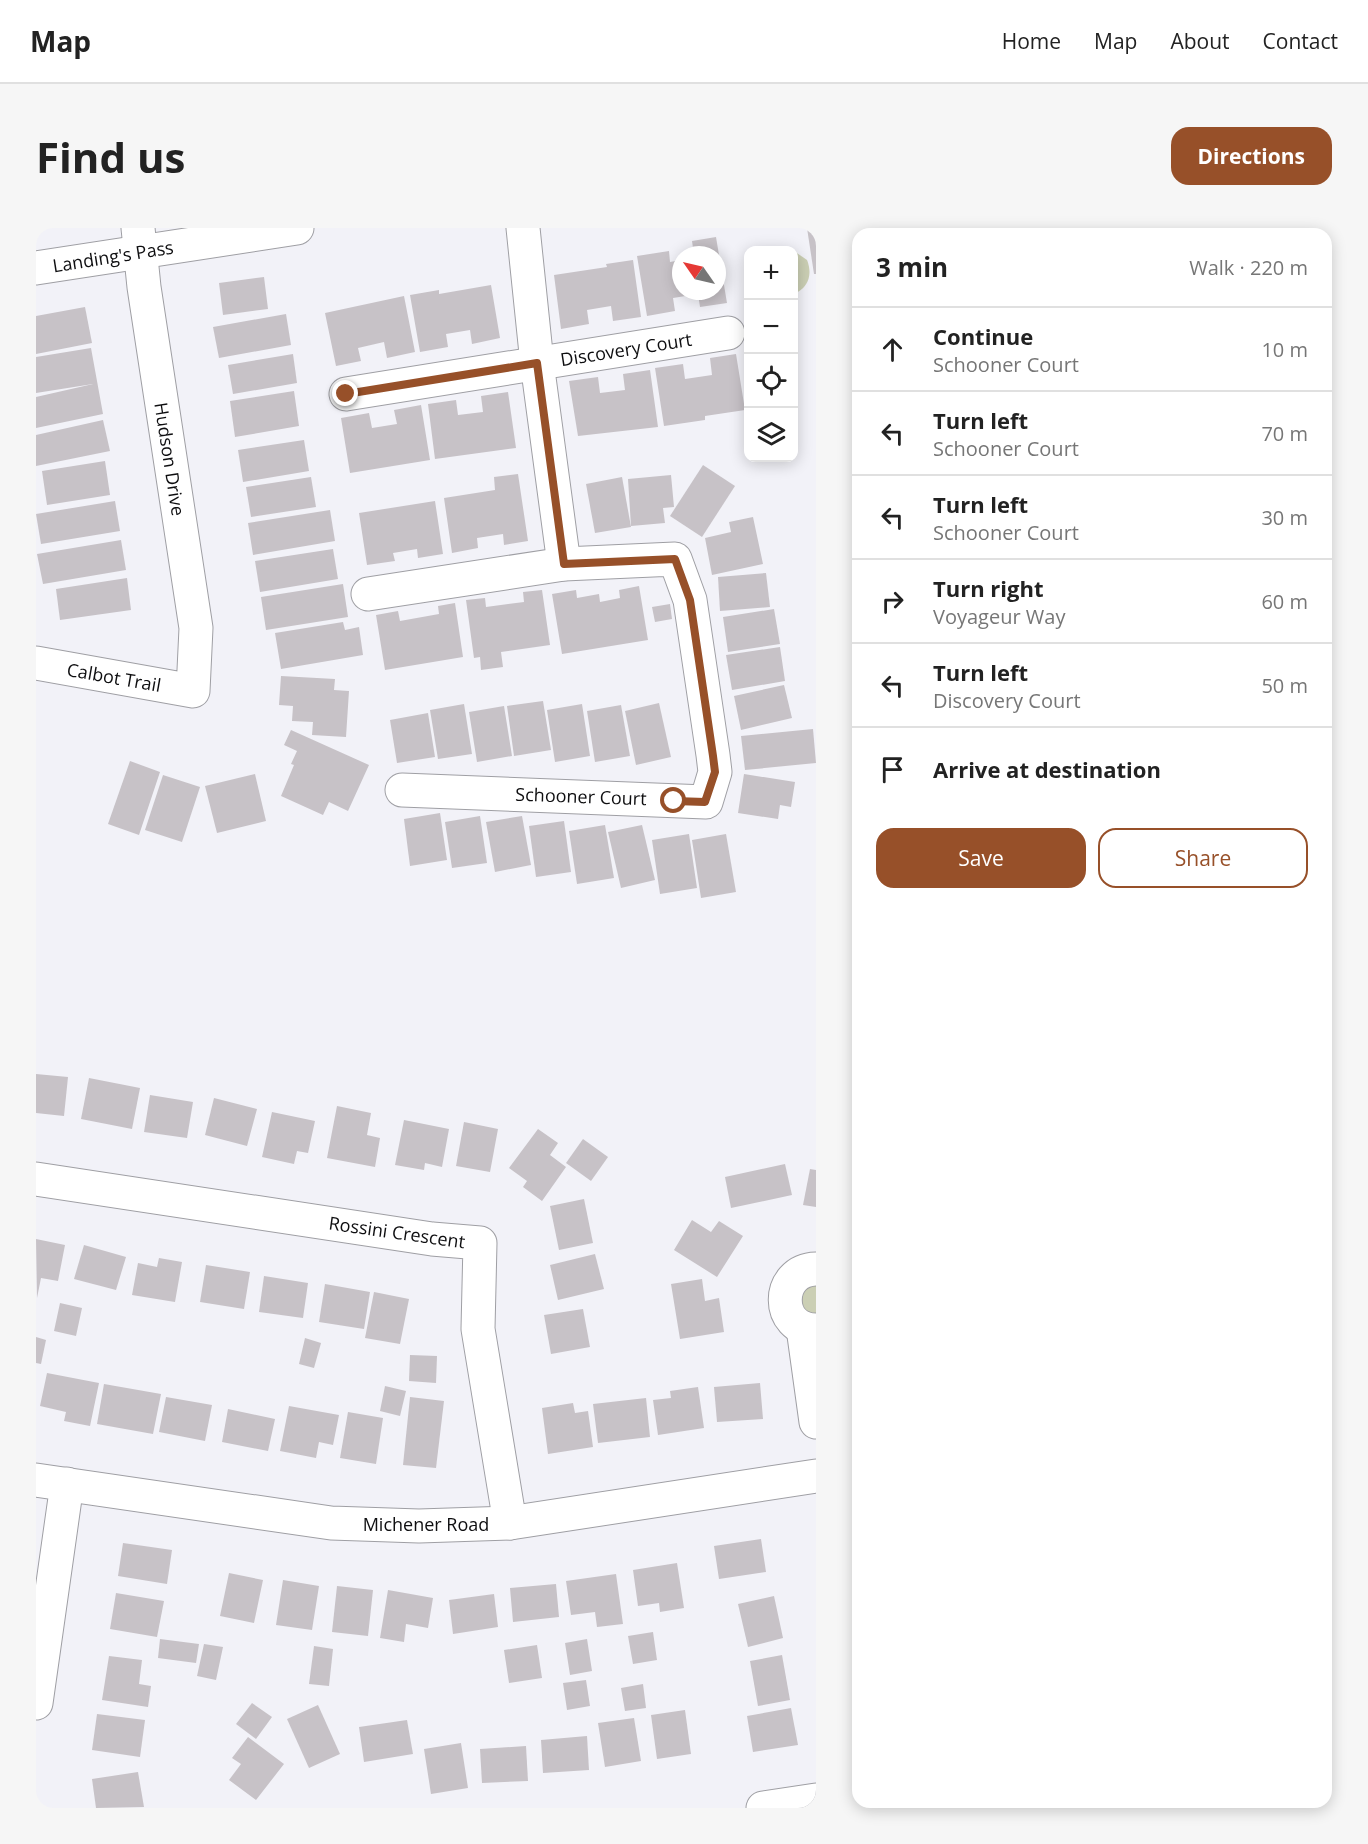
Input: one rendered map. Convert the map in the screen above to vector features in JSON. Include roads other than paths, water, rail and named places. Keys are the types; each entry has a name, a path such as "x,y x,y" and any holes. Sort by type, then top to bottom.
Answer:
{"street":[{"name":"Landing's Pass","path":"36,268 139,240 297,228"},
{"path":"523,228 537,363 564,564"},
{"name":"Hudson Drive","path":"139,240 196,628 193,691"},
{"name":"Discovery Court","path":"346,394 728,333"},
{"name":"Schooner Court","path":"368,594 564,564 675,559 690,600 715,772 705,802 402,790"},
{"name":"Calbot Trail","path":"36,663 193,691"},
{"name":"Rossini Crescent","path":"36,1179 432,1239 480,1243 478,1329 510,1523"},
{"path":"816,1269 796,1275 785,1290 784,1299 789,1317 810,1329 816,1422"},
{"name":"Michener Road","path":"52,1481 331,1523 419,1526 510,1523 816,1476"},
{"path":"36,1703 52,1481"},
{"path":"763,1808 816,1800"}]}
